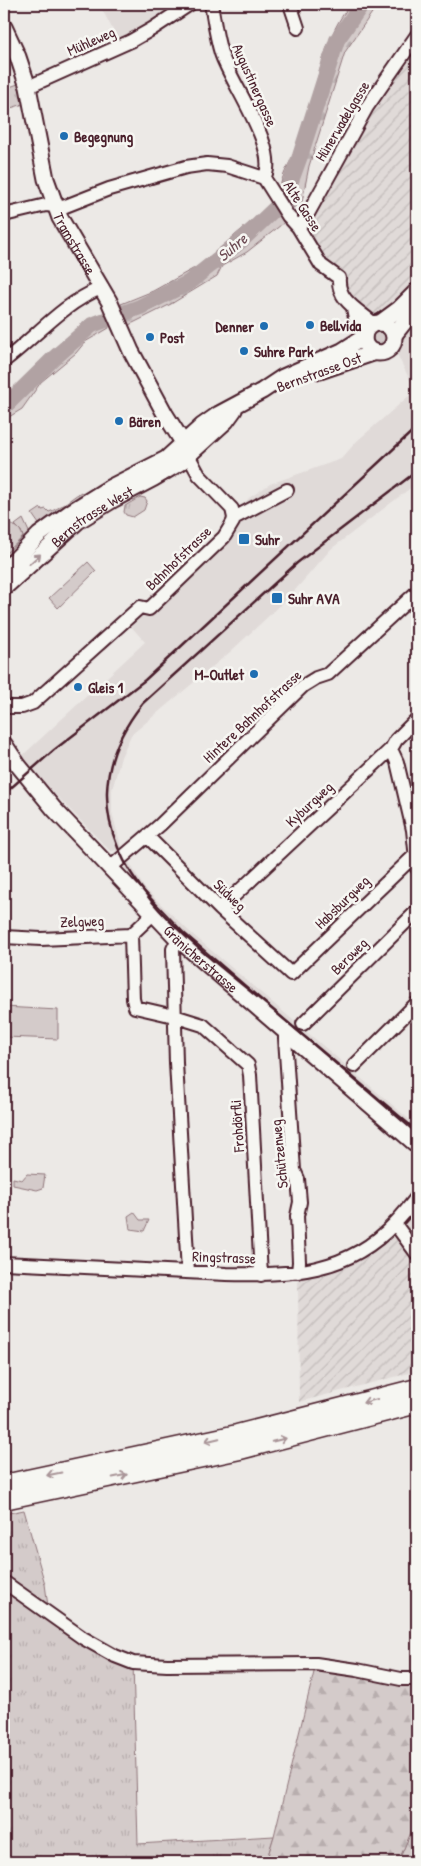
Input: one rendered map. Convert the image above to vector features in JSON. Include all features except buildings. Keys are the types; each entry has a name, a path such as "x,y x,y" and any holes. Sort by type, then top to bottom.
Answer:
{"highway":[{"path":"4,1484 237,1434 417,1388"},
{"path":"4,1500 240,1450 417,1404"}],"main road":[{"name":"Tramstrasse","path":"4,26 18,57 28,87 37,124 46,179 54,206 67,233 113,310 149,385 186,449"},
{"path":"417,291 399,309 366,330 364,337 366,345 376,352 383,352 389,349 394,335 417,306"},
{"path":"377,324 388,326 394,335"},
{"name":"Bernstrasse Ost","path":"186,449 208,421 283,377 342,351 364,337"},
{"name":"Bernstrasse Ost","path":"262,391 283,386 333,366 376,352"},
{"name":"Bernstrasse West","path":"4,571 39,535 72,511 109,488 152,468 186,449"},
{"name":"Bernstrasse West","path":"4,588 78,521 172,468 186,449"},
{"name":"Gränicherstrasse","path":"5,747 54,809 178,939 417,1145"}],"street":[{"name":"Mühleweg","path":"28,87 130,41 190,4"},
{"name":"Augustinergasse","path":"211,4 221,53 232,80 259,132 269,161 267,174 264,178"},
{"path":"290,4 298,28"},
{"name":"Hünerwadelgasse","path":"298,227 304,221 367,107 417,36"},
{"name":"Alte Gasse","path":"4,215 46,205 63,206 109,189 186,167 207,164 226,166 264,178 288,216 298,227 321,265 339,278 340,292 353,308 377,324"},
{"path":"4,360 41,331 55,315 67,306 101,288"},
{"path":"353,308 355,318 364,337"},
{"path":"186,449 199,475 213,491 230,505 234,518 287,490"},
{"name":"Bahnhofstrasse","path":"4,708 16,708 33,703 140,607 149,609 224,537 234,518"},
{"name":"Hintere Bahnhofstrasse","path":"111,867 148,837 303,686 316,678 328,674 417,592"},
{"name":"Kyburgweg","path":"220,909 390,749 396,740 417,720"},
{"path":"390,749 397,762 413,830 417,868"},
{"name":"Südweg","path":"148,837 220,909 291,974"},
{"name":"Habsburgweg","path":"291,974 416,854"},
{"name":"Beroweg","path":"303,1024 417,911"},
{"path":"131,935 143,926 153,914"},
{"name":"Zelgweg","path":"4,936 41,939 131,935"},
{"name":"Frohdörfli","path":"131,935 135,1007 203,1025 248,1065 261,1274"},
{"path":"178,939 173,949 174,1016 188,1272"},
{"path":"354,1066 417,1003"},
{"name":"Schützenweg","path":"288,1033 285,1038 294,1170 298,1178 300,1202 297,1216 298,1272"},
{"name":"Ringstrasse","path":"4,1263 188,1272 261,1274 298,1272 329,1266 353,1256 381,1237 395,1224 417,1197"},
{"path":"395,1224 417,1254"},
{"path":"4,1582 83,1638 115,1656 134,1663 167,1665 314,1664 358,1670 401,1679 417,1679"}],"shaded area":[{"path":"99,4 179,4 119,41"},
{"path":"417,39 417,285 380,317 372,317 352,297 340,292 298,227"},
{"path":"417,313 417,380 411,382 397,354 396,346 399,336"},
{"path":"417,389 417,483 331,549 289,597 230,652 131,735 121,757 112,790 112,813 122,850 110,851 51,790 22,756 145,642 128,623 211,541 249,498 270,484 341,459 357,441"},
{"path":"129,862 145,889 191,933 417,1126 417,1134 186,939 143,897 124,869"},
{"path":"417,1197 417,1371 299,1402 298,1272 353,1256"}],"green space":[{"path":"351,4 378,4 345,52 309,166 302,202 293,208 280,186 300,138 328,44 342,16"},
{"path":"18,84 24,104 4,110 4,89"},
{"path":"274,202 286,221 247,252 222,266 217,276 171,304 129,325 121,304 153,291 200,265"},
{"path":"104,317 109,328 85,342 76,353 41,382 22,409 4,420 4,397 18,386 36,366 86,324"},
{"path":"379,329 385,332 388,338 385,344 379,347 373,344 370,338 373,332"},
{"path":"81,492 84,497 41,527 32,514 41,508 49,512"},
{"path":"140,497 145,498 147,501 144,510 133,517 126,515 124,512 125,506"},
{"path":"23,519 30,534 4,560 4,555 23,537 21,531 15,525"},
{"path":"4,524 16,527 20,530 23,537 4,555"},
{"path":"88,562 96,571 58,608 49,598"},
{"path":"4,1007 58,1010 58,1039 4,1037"},
{"path":"27,1174 45,1175 43,1188 37,1190 13,1185 13,1178 22,1180"},
{"path":"134,1212 140,1220 149,1220 144,1231 130,1229 128,1216"},
{"path":"24,1510 45,1584 49,1614 133,1663 138,1844 274,1836 266,1862 6,1862 4,1855 4,1514"},
{"path":"316,1664 414,1679 417,1686 417,1819 398,1862 266,1862"},
{"path":"417,1819 417,1862 398,1862 415,1822"}],"waterway":[{"name":"Suhre","path":"4,407 53,359 92,325 140,307 188,283 243,239 284,200 337,40 362,4"}],"railway":[{"path":"4,794 54,750 145,680 417,427"},
{"path":"417,471 297,563 143,703 129,723 113,756 107,792 111,826 122,857 140,886 162,913 215,962 417,1131"}],"place":[{"name":"Begegnung","path":"64,136"},
{"name":"Bellvida","path":"310,325"},
{"name":"Denner","path":"264,326"},
{"name":"Post","path":"150,337"},
{"name":"Suhre Park","path":"244,351"},
{"name":"Bären","path":"119,421"},
{"name":"Suhr","path":"244,539"},
{"name":"Suhr AVA","path":"277,598"},
{"name":"M-Outlet","path":"254,674"},
{"name":"Gleis 1","path":"78,687"}]}
